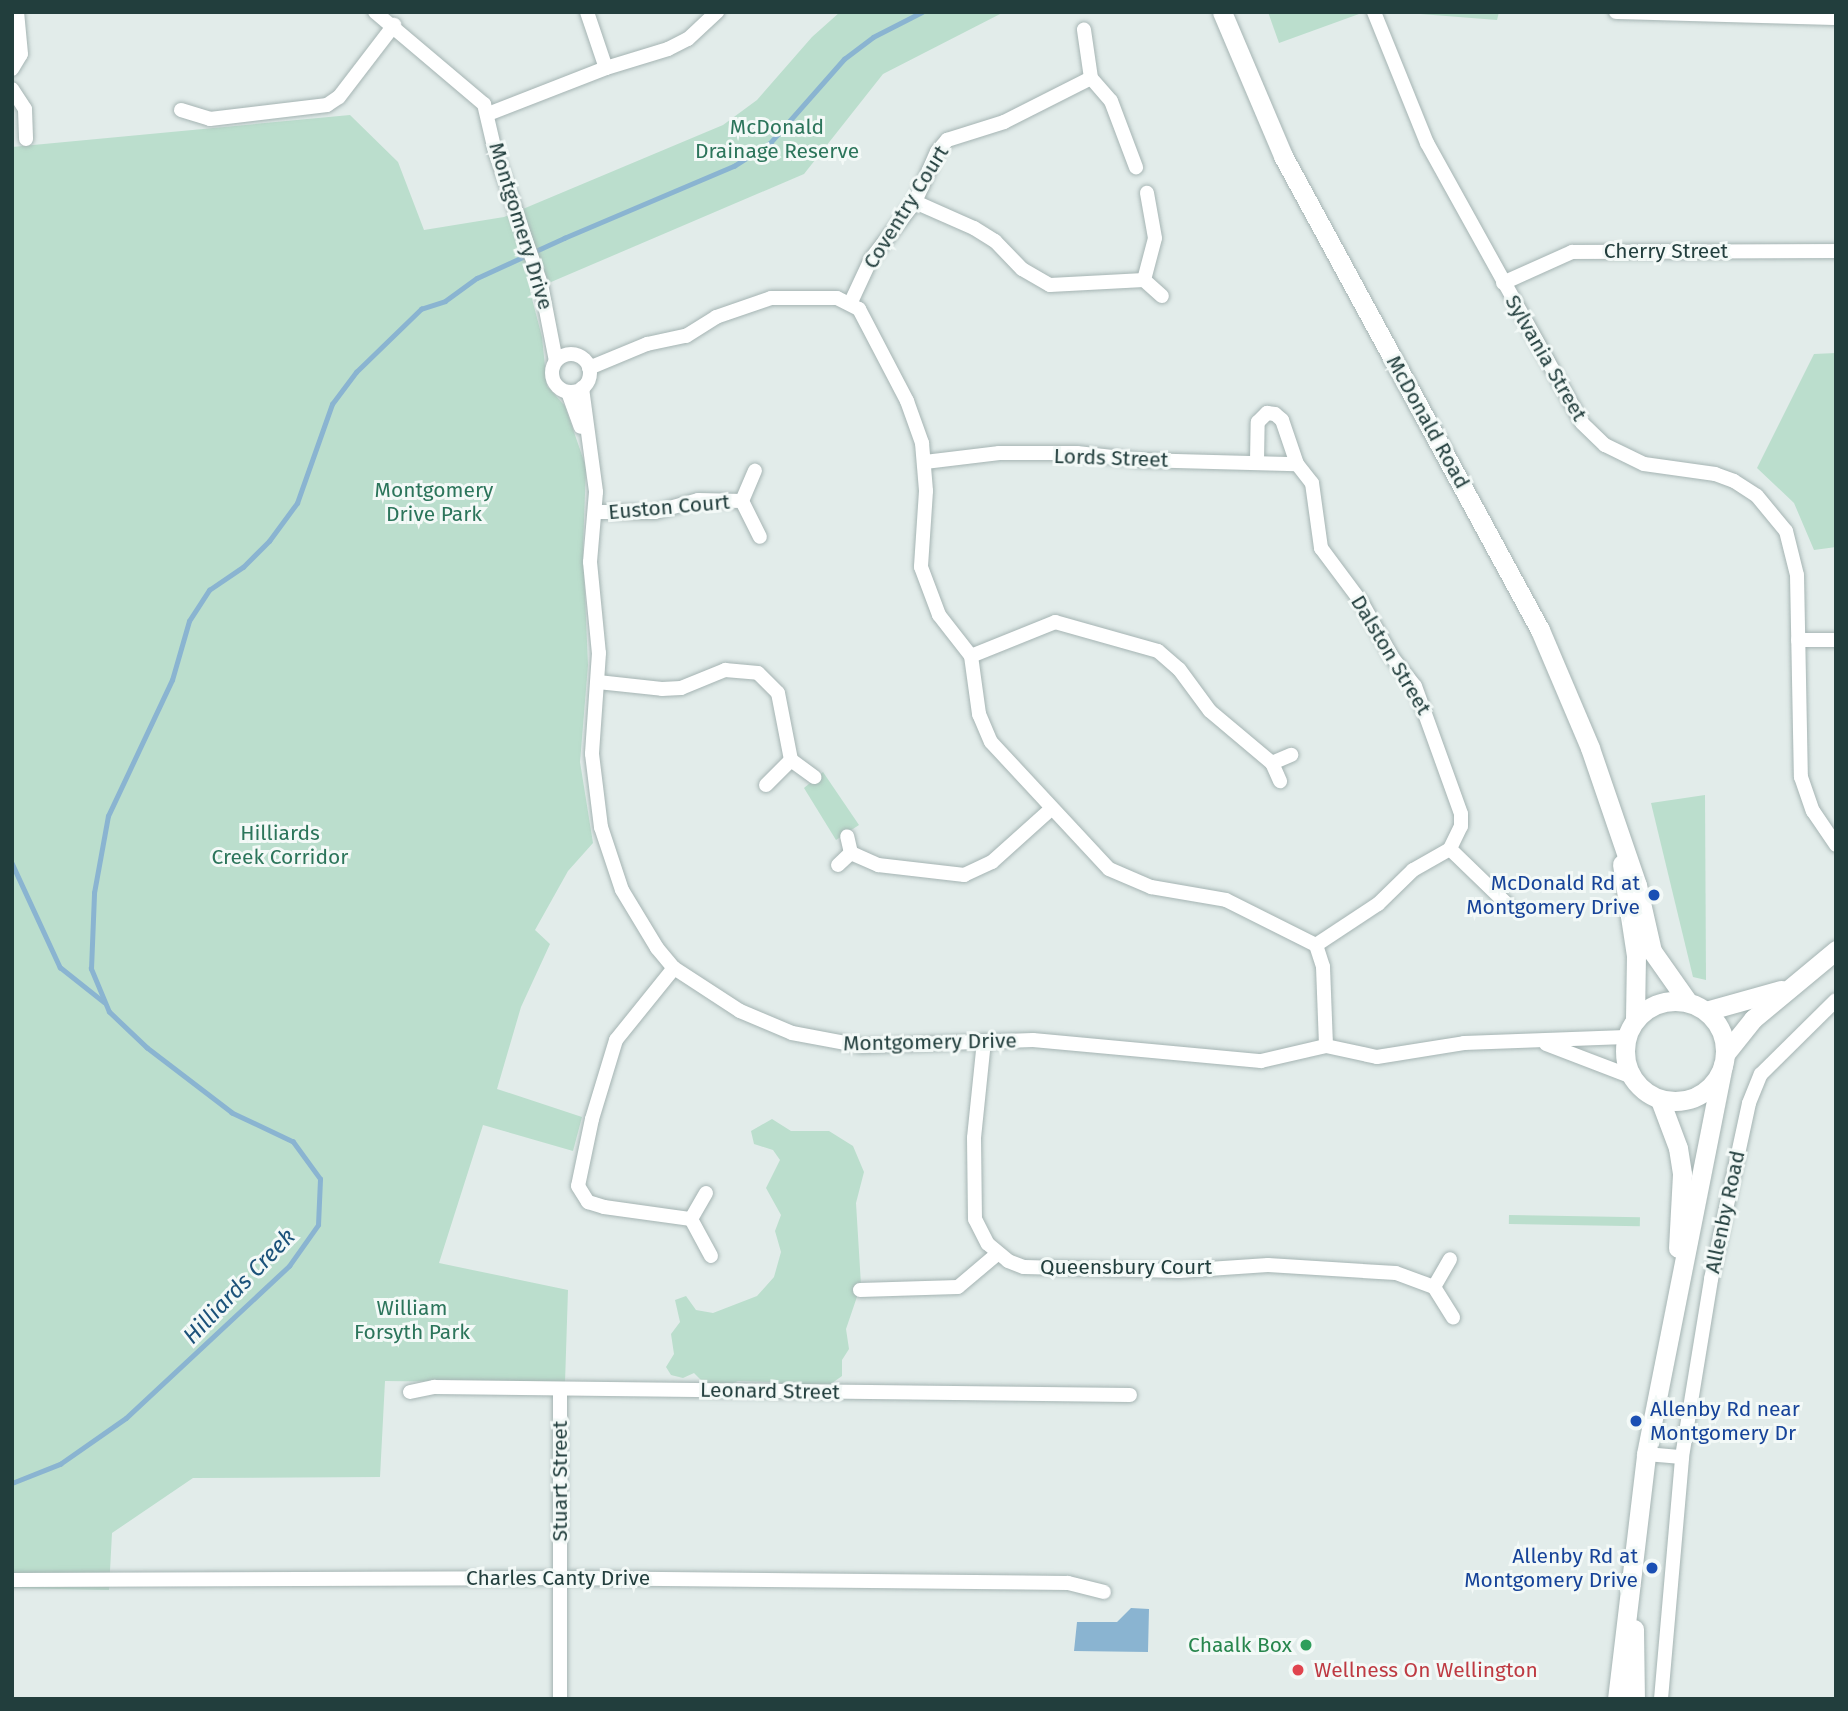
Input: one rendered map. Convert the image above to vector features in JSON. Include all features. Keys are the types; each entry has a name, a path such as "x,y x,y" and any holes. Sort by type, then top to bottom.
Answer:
{"main road":[{"name":"McDonald Road","path":"1222,12 1283,156 1540,630 1590,748 1653,951 1697,1006"},
{"name":"McDonald Road","path":"1620,838 1636,955 1635,1019"},
{"name":"Allenby Road","path":"1617,1699 1646,1454 1676,1287 1724,1060 1753,1019 1836,950"},
{"name":"Allenby Road","path":"1697,1006 1795,985"},
{"path":"1659,1003 1697,1006 1720,1030 1724,1060 1717,1079 1692,1098 1660,1100 1630,1076 1626,1037 1635,1019 1659,1003"},
{"name":"Allenby Road","path":"1660,1100 1678,1148 1682,1174 1676,1287"},
{"name":"Allenby Road","path":"1630,1597 1635,1699"}],"street":[{"path":"12,69 21,54 18,12"},
{"name":"Montgomery Drive","path":"375,12 394,24 463,83 488,114 495,151 521,221 551,324 556,361 552,377 575,390 588,444 596,512 590,562 598,682 593,780 607,852 632,907 674,968 740,1011 814,1040 861,1046 1033,1040 1261,1061 1326,1046 1377,1058 1464,1044 1626,1037"},
{"path":"587,12 606,68"},
{"path":"488,114 606,68 668,49 688,39 717,12"},
{"name":"Sylvania Street","path":"1374,12 1426,143 1572,410 1592,435 1644,464 1715,474 1734,481 1773,513 1793,552 1801,777 1813,811 1836,845"},
{"path":"1616,12 1836,18"},
{"path":"181,110 210,119 327,105 339,97 394,24"},
{"path":"1084,30 1091,78 1111,101 1134,149 1136,167"},
{"name":"Coventry Court","path":"851,302 871,258 915,202 937,152 947,140 1004,122 1091,78"},
{"path":"12,89 25,109 26,139"},
{"path":"1144,280 1155,238 1158,212 1147,193"},
{"path":"915,202 974,228 995,241 1022,269 1051,285 1144,280 1162,296"},
{"name":"Cherry Street","path":"1503,283 1556,257 1580,251 1836,251"},
{"path":"575,390 589,368 647,344 686,336 716,317 754,302 791,297 851,302 867,317 907,401 925,462 921,567 939,615 971,656 979,714 991,742 1093,855 1124,876 1152,887 1216,897 1316,944 1323,967 1326,1046"},
{"name":"Montgomery Drive","path":"551,324 589,368"},
{"path":"556,361 575,355"},
{"name":"Dalston Street","path":"1257,461 1258,422 1267,413 1275,414 1283,420 1297,464 1312,483 1321,548 1415,686 1433,726 1447,783 1461,814 1461,827 1450,849"},
{"name":"Lords Street","path":"925,462 999,453 1077,453 1139,460 1297,464"},
{"name":"Euston Court","path":"755,471 742,501 760,537"},
{"name":"Euston Court","path":"596,512 655,512 698,500 742,501"},
{"path":"971,656 1055,622 1143,645 1170,659 1210,711 1272,763 1280,781"},
{"path":"1798,640 1836,640"},
{"path":"598,682 672,688 725,670 758,673 778,693 791,760 814,777"},
{"path":"1272,763 1291,754"},
{"path":"766,785 791,760"},
{"path":"851,853 878,865 964,875 992,862 1050,810"},
{"path":"847,836 851,853"},
{"path":"1316,944 1378,904 1413,870 1450,849 1506,903"},
{"path":"838,865 851,853"},
{"path":"674,968 616,1040 592,1119 578,1186 588,1202 604,1207 691,1219"},
{"name":"Allenby Road","path":"1661,1699 1682,1457 1711,1279 1749,1103 1761,1074 1836,1000"},
{"name":"Montgomery Drive","path":"1536,1040 1630,1076"},
{"path":"860,1290 958,1287 997,1254 980,1234 975,1219 974,1138 984,1041"},
{"path":"691,1219 706,1193"},
{"path":"691,1219 711,1256"},
{"name":"Queensbury Court","path":"997,1254 1024,1267 1179,1271 1268,1265 1396,1273 1434,1287"},
{"path":"1450,1259 1434,1287 1453,1318"},
{"name":"Leonard Street","path":"410,1392 433,1387 1130,1395"},
{"name":"Stuart Street","path":"560,1389 560,1699"},
{"path":"1646,1454 1682,1457"},
{"name":"Charles Canty Drive","path":"12,1580 559,1577 1068,1583 1104,1592"}],"green space":[{"name":"Hilliards Creek Corridor","path":"840,12 1004,12 883,74 804,174 530,291 542,337 547,386 565,406 586,467 583,548 588,665 580,762 593,843 568,871 535,930 550,944 521,1007 497,1089 582,1117 573,1151 483,1125 439,1263 568,1290 565,1383 385,1381 380,1477 193,1478 112,1533 109,1590 12,1588 12,147 350,115 398,162 424,230 504,217 723,125 757,100 812,37"},
{"path":"1268,12 1359,12 1359,14 1279,43"},
{"path":"1395,12 1499,12 1497,20"},
{"path":"1836,353 1836,547 1814,550 1794,503 1757,468 1814,354"},
{"path":"823,772 859,825 836,840 804,788"},
{"path":"1705,795 1706,980 1693,977 1651,803"},
{"path":"772,1119 791,1131 829,1131 853,1146 864,1172 856,1203 861,1285 846,1329 849,1349 842,1360 842,1376 828,1386 805,1387 773,1382 738,1381 726,1386 705,1384 694,1373 683,1378 671,1375 666,1367 674,1354 671,1334 680,1322 675,1300 686,1296 696,1310 713,1313 757,1296 774,1277 781,1252 775,1231 781,1215 766,1188 780,1160 773,1150 754,1144 751,1131"},
{"path":"1509,1215 1640,1217 1640,1226 1509,1224"}],"water":[{"path":"1131,1608 1149,1609 1148,1652 1074,1651 1077,1622 1117,1622"}],"waterway":[{"path":"12,1483 60,1464 126,1418 289,1266 318,1225 320,1179 293,1142 232,1113 147,1048 109,1012 91,969 94,893 108,816 172,680 189,621 209,590 243,567 269,541 297,503 332,404 356,372 421,309 445,301 477,278 564,238 734,166 770,143 844,59 873,37 922,12"},
{"name":"Hilliards Creek","path":"12,863 60,967 104,1002"}],"place":[{"name":"McDonald Rd at Montgomery Drive","path":"1654,895"},
{"name":"Allenby Rd near Montgomery Dr","path":"1636,1421"},
{"name":"Allenby Rd at Montgomery Drive","path":"1652,1568"},
{"name":"Chaalk Box","path":"1306,1645"},
{"name":"Wellness On Wellington","path":"1298,1670"}],"park label":[{"name":"McDonald Drainage Reserve","path":"777,139"},
{"name":"Montgomery Drive Park","path":"434,502"},
{"name":"William Forsyth Park","path":"412,1320"}]}
